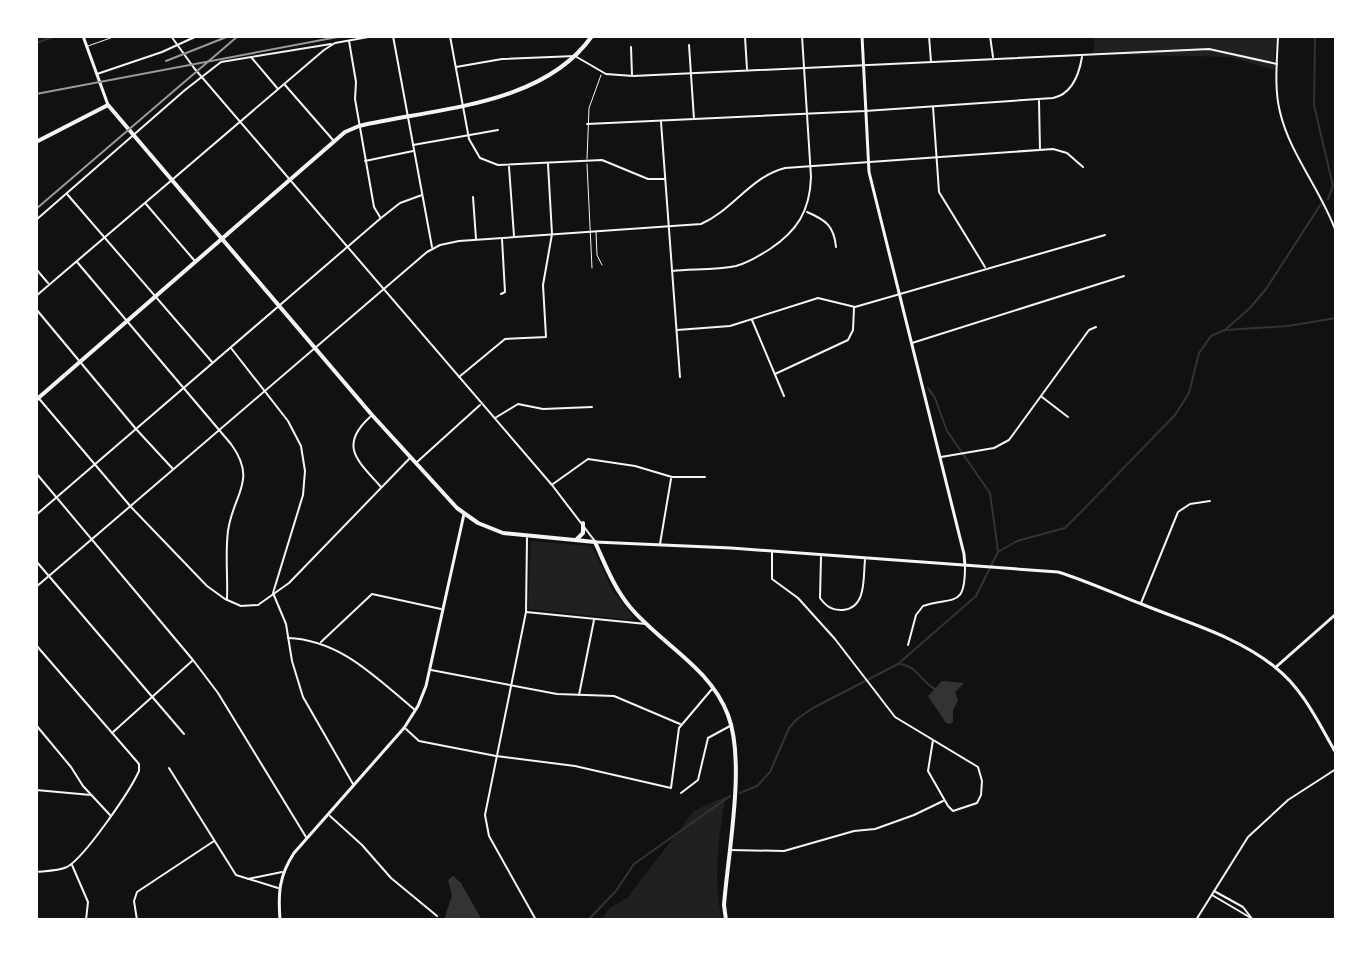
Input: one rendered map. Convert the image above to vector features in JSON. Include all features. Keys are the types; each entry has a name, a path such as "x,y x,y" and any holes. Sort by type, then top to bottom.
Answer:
{"main road":[{"path":"37,398 334,141 359,126 528,88 575,56 592,36"},
{"path":"36,142 108,105 372,415 464,514 490,529 527,536 595,542 616,588 647,624 678,649 719,695 731,726 736,774 724,905 726,920"},
{"path":"576,540 583,533 583,523"}],"street":[{"path":"83,36 108,105"},
{"path":"171,36 191,65 552,485 595,542 772,551 1058,572 1214,633 1276,668 1303,698 1336,753"},
{"path":"96,75 197,36"},
{"path":"36,220 221,62 374,36"},
{"path":"393,36 433,248"},
{"path":"450,36 468,136 480,158 490,164 509,165 608,160 648,179 665,179"},
{"path":"672,271 723,267 750,261 784,239 796,228 806,211 811,190 802,36"},
{"path":"862,36 868,162 965,566 962,593 953,601 928,603 919,609 908,645"},
{"path":"929,36 931,62"},
{"path":"990,36 993,58"},
{"path":"1278,36 1278,96 1284,123 1336,232"},
{"path":"745,37 747,70"},
{"path":"349,41 365,161 374,207 381,218"},
{"path":"36,296 335,43"},
{"path":"689,45 694,119"},
{"path":"631,47 633,76"},
{"path":"456,67 502,59 575,56 602,72 633,76 1209,49 1277,64"},
{"path":"587,124 1039,99 1063,95 1067,91 1074,82 1083,55"},
{"path":"250,57 279,90"},
{"path":"285,84 334,141"},
{"path":"1039,99 1040,150"},
{"path":"933,106 939,192 985,268"},
{"path":"661,120 680,377"},
{"path":"413,145 498,130"},
{"path":"36,587 433,248 444,243 701,224 714,218 766,174 785,168 1040,150 1061,150 1083,167"},
{"path":"365,161 414,151"},
{"path":"459,377 505,339 546,337 543,285 552,234 548,162"},
{"path":"509,165 514,237"},
{"path":"67,194 213,363"},
{"path":"36,515 381,218 400,203 422,195"},
{"path":"473,197 476,240"},
{"path":"145,204 194,261"},
{"path":"806,211 829,224 834,230 836,247"},
{"path":"677,330 730,326 818,298 855,307 1105,235"},
{"path":"501,294 505,292 502,238"},
{"path":"77,262 220,430 243,463 245,475 228,531 227,601"},
{"path":"36,269 50,285"},
{"path":"910,343 1124,276"},
{"path":"775,374 848,340 853,330 855,307"},
{"path":"36,309 174,470"},
{"path":"752,319 784,396"},
{"path":"940,457 994,448 1006,443 1017,433 1089,330 1096,327"},
{"path":"231,348 288,421 299,442 305,471 302,501 274,586 274,596 303,697 354,785"},
{"path":"1041,396 1068,417"},
{"path":"37,398 131,507 207,586 238,606 251,606 274,596 410,458"},
{"path":"415,463 481,404"},
{"path":"494,419 518,404 543,409 592,407"},
{"path":"372,415 356,432 353,449 356,458 381,488"},
{"path":"552,485 588,459 635,466 672,477 705,477"},
{"path":"36,473 218,693 307,838"},
{"path":"660,545 672,477"},
{"path":"1141,604 1178,512 1185,505 1210,501"},
{"path":"280,920 282,872 415,711 429,670 464,514"},
{"path":"527,536 526,612 485,815 486,828 536,920"},
{"path":"772,551 772,579 798,598 835,639 888,710 978,767 981,795 977,803 953,811 944,800 928,771 933,740"},
{"path":"821,556 820,598 831,608 841,610 849,609 860,599 865,559"},
{"path":"36,561 184,734"},
{"path":"321,642 372,594 442,609"},
{"path":"526,612 647,624"},
{"path":"1276,668 1336,614"},
{"path":"579,695 594,619"},
{"path":"288,638 321,642 352,658 415,711"},
{"path":"36,645 139,764 138,774 110,816 71,864 57,870 36,872"},
{"path":"112,733 193,660"},
{"path":"429,670 511,686 614,696 681,724"},
{"path":"404,728 419,741 496,756 575,766 671,788 681,724 712,688"},
{"path":"36,725 110,816"},
{"path":"681,793 698,780 708,738 731,726"},
{"path":"169,768 236,875 279,888"},
{"path":"1196,920 1242,845 1265,820 1298,792 1336,769"},
{"path":"36,790 92,795"},
{"path":"728,850 784,851 854,831 875,829 944,800"},
{"path":"329,815 362,845 391,878 437,916"},
{"path":"137,920 134,901 137,892 215,841"},
{"path":"71,864 88,902 86,920"},
{"path":"248,879 282,872"},
{"path":"1213,890 1243,907 1253,919"},
{"path":"1211,894 1253,919"}],"lane":[{"path":"87,46 116,36"},
{"path":"592,268 587,124 589,108 602,72"},
{"path":"596,232 597,255 602,265"}],"shaded area":[{"path":"1095,36 1276,36 1274,70 1230,57 1093,54"},
{"path":"531,541 590,546 612,590 632,615 632,620 528,609"},
{"path":"942,681 964,683 955,692 958,701 950,724 946,723 928,696"},
{"path":"726,796 718,858 722,920 601,920 610,908 627,898 694,811"},
{"path":"453,876 461,883 482,920 444,920 452,895 448,880"}],"waterway":[{"path":"36,43 56,36"},
{"path":"1315,36 1314,105 1333,186 1328,199"},
{"path":"1226,329 1266,289 1321,204"},
{"path":"740,793 757,786 770,772 789,728 797,719 898,664 976,596 998,552 1017,541 1065,528 1175,415 1189,393 1199,353 1211,336 1225,330 1288,326 1336,318"},
{"path":"928,388 947,431 990,493 998,551"},
{"path":"900,664 911,668 935,689"},
{"path":"588,920 616,891 634,864 730,796"}],"railway":[{"path":"166,61 229,36"},
{"path":"36,209 238,36"},
{"path":"36,94 343,36"}]}
